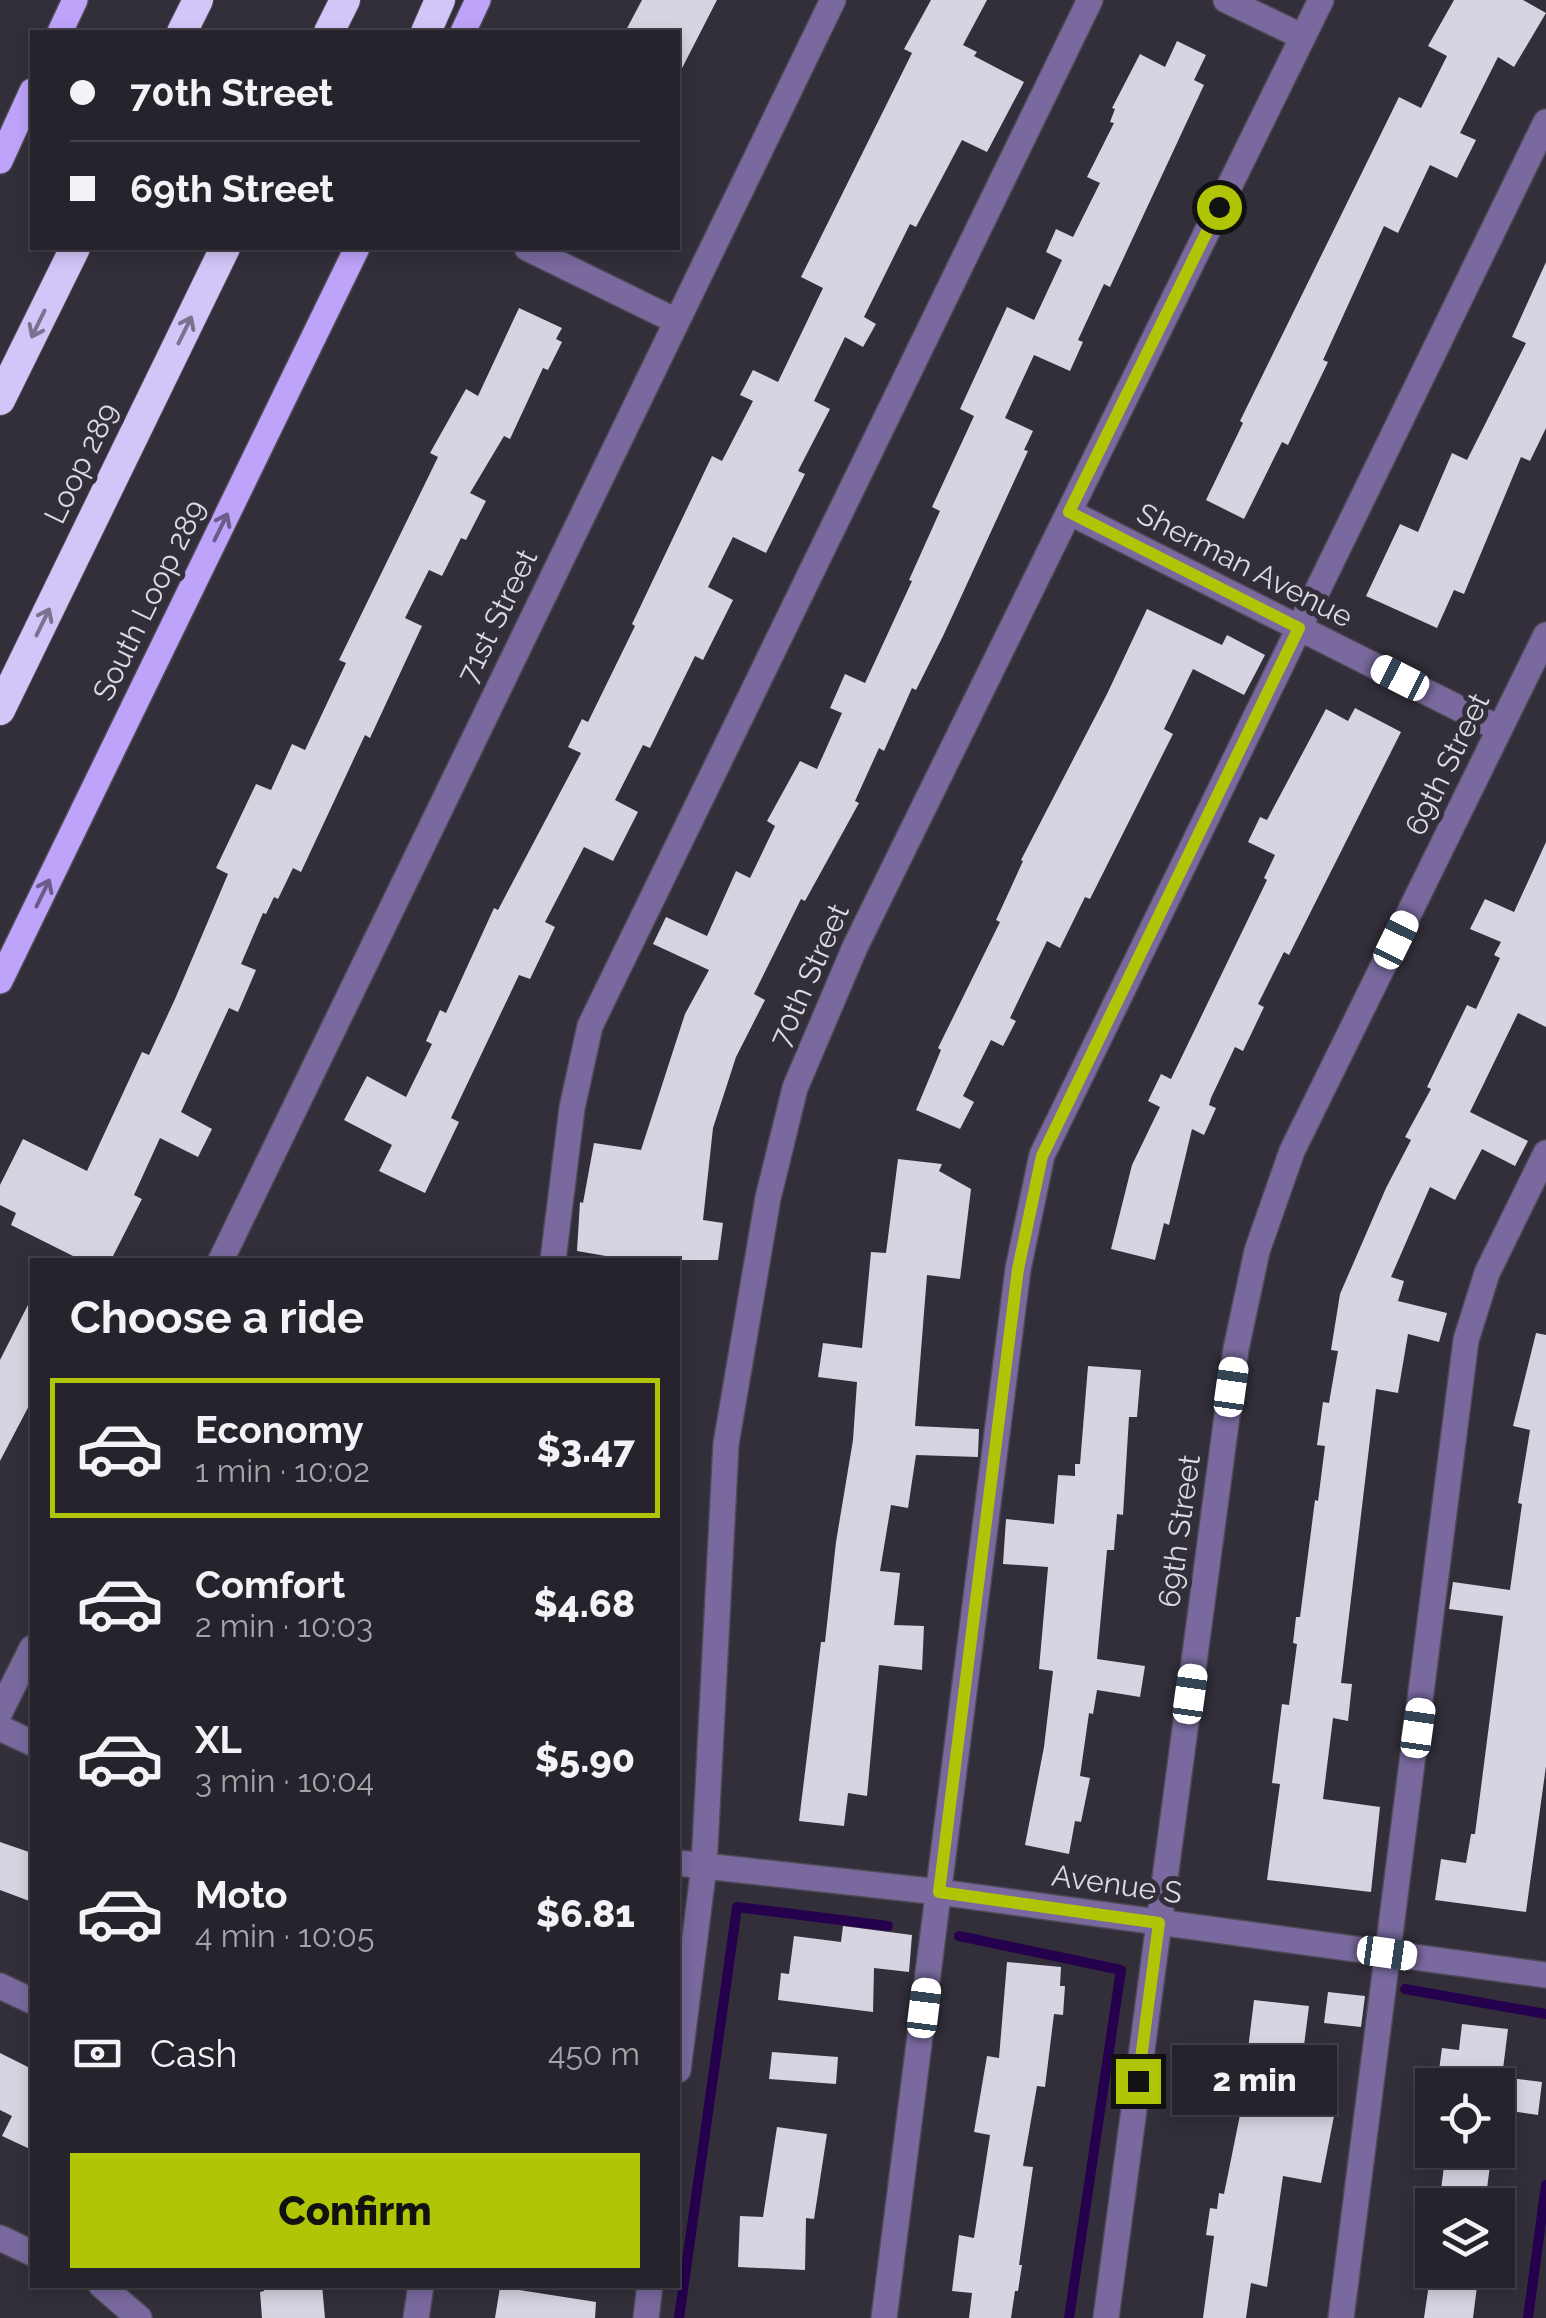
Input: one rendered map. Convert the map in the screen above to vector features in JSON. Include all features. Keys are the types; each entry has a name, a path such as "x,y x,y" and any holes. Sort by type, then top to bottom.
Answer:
{"highway":[{"path":"183,30 198,0"},
{"path":"330,30 345,0"},
{"path":"427,30 440,0"},
{"path":"0,400 75,250"},
{"name":"Loop 289","path":"0,710 224,250"}],"main road":[{"path":"61,30 75,0"},
{"path":"463,30 478,0"},
{"path":"0,161 30,95"},
{"name":"South Loop 289","path":"0,980 356,250"}],"street":[{"name":"71st Street","path":"222,1258 833,0"},
{"path":"553,1258 572,1108 590,1026 1090,0"},
{"path":"1226,0 1302,37"},
{"name":"70th Street","path":"680,2036 690,1865 726,1444 768,1198 795,1088 855,946 1320,0"},
{"path":"884,2318 1018,1269 1042,1156 1546,122"},
{"path":"531,250 676,321"},
{"name":"Sherman Avenue","path":"1069,512 1500,729"},
{"name":"69th Street","path":"1106,2318 1236,1349 1257,1251 1292,1151 1546,635"},
{"path":"1341,2318 1466,1340 1486,1272 1546,1154"},
{"path":"0,1712 30,1652"},
{"path":"0,1728 30,1742"},
{"name":"Avenue S","path":"690,1865 939,1892 1546,1975"},
{"path":"0,1986 30,2000"},
{"path":"0,2238 30,2252"},
{"path":"105,2288 139,2318"},
{"path":"416,2318 421,2288"},
{"path":"646,2318 650,2288"}],"building":[{"path":"642,0 717,0 680,72 680,30 626,30"},
{"path":"931,0 987,0 963,45 977,52 974,56 1024,82 987,152 962,140 916,227 910,224 864,317 876,324 863,347 845,337 814,401 830,409 798,471 805,474 766,553 733,537 708,587 733,600 703,660 695,656 650,748 643,745 615,800 638,812 613,861 584,847 545,922 555,927 530,979 519,975 451,1118 459,1122 425,1193 379,1171 392,1145 344,1120 367,1076 406,1097 432,1044 426,1041 440,1010 446,1013 494,908 498,910 581,753 568,747 582,719 588,722 712,456 722,461 753,401 740,395 753,370 778,382 823,288 801,277 912,53 904,49"},
{"path":"1454,0 1523,0 1546,13 1514,67 1498,57 1460,133 1476,140 1457,178 1430,165 1398,233 1384,226 1323,360 1328,362 1288,445 1282,442 1244,519 1206,500 1243,423 1240,421 1399,97 1421,108 1447,56 1428,46"},
{"path":"1177,41 1206,55 1194,80 1204,85 1110,287 1104,284 1078,340 1083,342 1070,371 1034,355 1005,418 1033,431 1024,450 1028,451 916,690 912,688 884,751 879,748 855,801 859,803 805,901 801,899 754,994 765,1000 736,1057 713,1128 703,1220 723,1223 718,1260 617,1258 577,1251 580,1202 583,1203 594,1143 641,1150 685,1014 709,970 653,944 666,917 707,936 736,871 750,878 775,826 767,821 800,761 817,769 842,713 830,708 845,674 865,683 912,581 909,580 940,511 932,507 974,416 960,409 1007,307 1034,320 1062,260 1046,252 1056,229 1073,237 1100,183 1087,177 1114,123 1110,122 1115,109 1112,108 1140,54 1165,67"},
{"path":"1546,262 1546,428 1530,461 1521,457 1464,594 1454,590 1437,628 1366,596 1400,524 1418,532 1452,453 1467,460 1526,343 1512,337"},
{"path":"519,308 562,328 556,339 562,342 548,370 543,368 510,439 504,436 470,493 486,501 466,540 461,538 442,576 429,570 405,618 422,626 370,738 365,735 301,872 293,868 278,899 274,897 266,914 263,913 241,964 256,970 238,1012 229,1008 181,1112 212,1129 198,1157 160,1138 134,1195 142,1199 112,1258 77,1258 11,1225 16,1213 0,1205 0,1185 23,1139 87,1171 142,1052 149,1055 175,999 228,874 216,868 256,784 271,790 292,744 305,750 346,663 339,660 438,457 430,453 466,389 478,396"},
{"path":"1147,609 1222,645 1227,635 1265,655 1244,695 1193,669 1164,729 1173,734 1090,899 1085,897 1060,948 1047,941 1010,1018 1016,1021 1003,1046 991,1040 963,1096 974,1102 960,1129 916,1110 941,1050 938,1048 1000,922 996,920 1021,860"},
{"path":"1355,708 1401,732 1289,955 1284,952 1258,1004 1264,1007 1243,1051 1235,1047 1211,1098 1209,1105 1216,1108 1204,1135 1192,1129 1169,1225 1164,1223 1155,1260 1111,1249 1132,1165 1160,1107 1148,1101 1161,1074 1171,1079 1267,880 1264,878 1275,855 1248,842 1260,817 1267,820 1326,709 1348,721"},
{"path":"1546,842 1546,1027 1518,1013 1470,1112 1528,1141 1515,1166 1482,1149 1455,1200 1430,1187 1391,1277 1404,1281 1398,1301 1447,1313 1439,1342 1408,1334 1398,1393 1376,1389 1341,1683 1352,1684 1348,1721 1333,1718 1323,1799 1380,1807 1371,1892 1267,1880 1280,1784 1272,1783 1282,1704 1289,1705 1297,1644 1293,1643 1296,1617 1300,1617 1315,1500 1318,1501 1325,1446 1317,1445 1323,1402 1329,1403 1338,1351 1331,1350 1340,1294 1411,1140 1405,1137 1431,1089 1427,1087 1467,1005 1476,1009 1500,958 1494,955 1501,942 1470,929 1485,899 1514,912"},
{"path":"898,1159 942,1164 939,1171 971,1189 960,1279 927,1275 915,1426 979,1429 978,1457 916,1455 908,1508 891,1505 880,1571 900,1573 894,1625 924,1626 922,1670 879,1665 867,1796 848,1793 844,1826 799,1821 821,1642 825,1642 853,1440 857,1382 818,1377 823,1343 862,1348 871,1252 886,1253"},
{"path":"30,1301 30,1404 0,1461 0,1360"},
{"path":"1536,1333 1546,1335 1546,1766 1526,1912 1435,1900 1441,1859 1466,1863 1471,1834 1475,1834 1503,1616 1449,1609 1453,1582 1510,1590 1530,1430 1513,1426"},
{"path":"1088,1366 1141,1370 1137,1417 1129,1417 1123,1515 1117,1514 1114,1550 1107,1550 1097,1659 1145,1666 1140,1697 1097,1690 1093,1714 1089,1713 1080,1776 1090,1778 1081,1822 1075,1821 1069,1854 1025,1845 1044,1747 1053,1671 1039,1669 1048,1567 1003,1564 1006,1519 1054,1524 1058,1475 1075,1476 1075,1464 1080,1464"},
{"path":"0,1842 30,1852 30,1901 0,1890"},
{"path":"843,1926 912,1935 909,1972 874,1968 873,2012 778,2000 781,1973 789,1974 794,1936 841,1942"},
{"path":"1007,1962 1061,1967 1060,1986 1065,1986 1063,2015 1054,2014 1045,2087 1037,2086 1023,2166 1033,2167 1022,2265 1011,2318 969,2318 972,2293 952,2291 959,2235 974,2238 990,2135 974,2132 987,2056 999,2058"},
{"path":"1328,1992 1365,1996 1361,2027 1324,2023"},
{"path":"1254,2000 1309,2006 1296,2109 1334,2116 1321,2183 1283,2176 1267,2287 1251,2283 1246,2318 1203,2318 1214,2236 1206,2235 1210,2208 1217,2209 1219,2193 1224,2194 1240,2115"},
{"path":"1462,2024 1508,2029 1503,2068 1439,2068 1442,2048 1459,2050"},
{"path":"772,2052 838,2057 836,2084 769,2079"},
{"path":"0,2053 30,2068 30,2149 2,2136 12,2116 0,2110"},
{"path":"1515,2079 1542,2082 1538,2115 1515,2112"},
{"path":"777,2127 827,2134 814,2219 806,2218 805,2270 738,2267 740,2216 763,2217"},
{"path":"1444,2168 1490,2168 1487,2188 1441,2188"},
{"path":"322,2288 325,2318 262,2318 260,2292"},
{"path":"500,2288 596,2302 595,2318 495,2318"},
{"path":"1428,2288 1477,2288 1473,2318 1424,2318"}],"waterway":[{"path":"679,2318 737,1907 888,1926"},
{"path":"959,1936 1121,1970 1069,2318"},
{"path":"1405,1989 1546,2014"},
{"path":"1528,2318 1546,2185"}],"route":[{"path":"1138,2081 1159,1923 939,1892 1018,1269 1042,1156 1299,628 1069,512 1219,207"}]}
